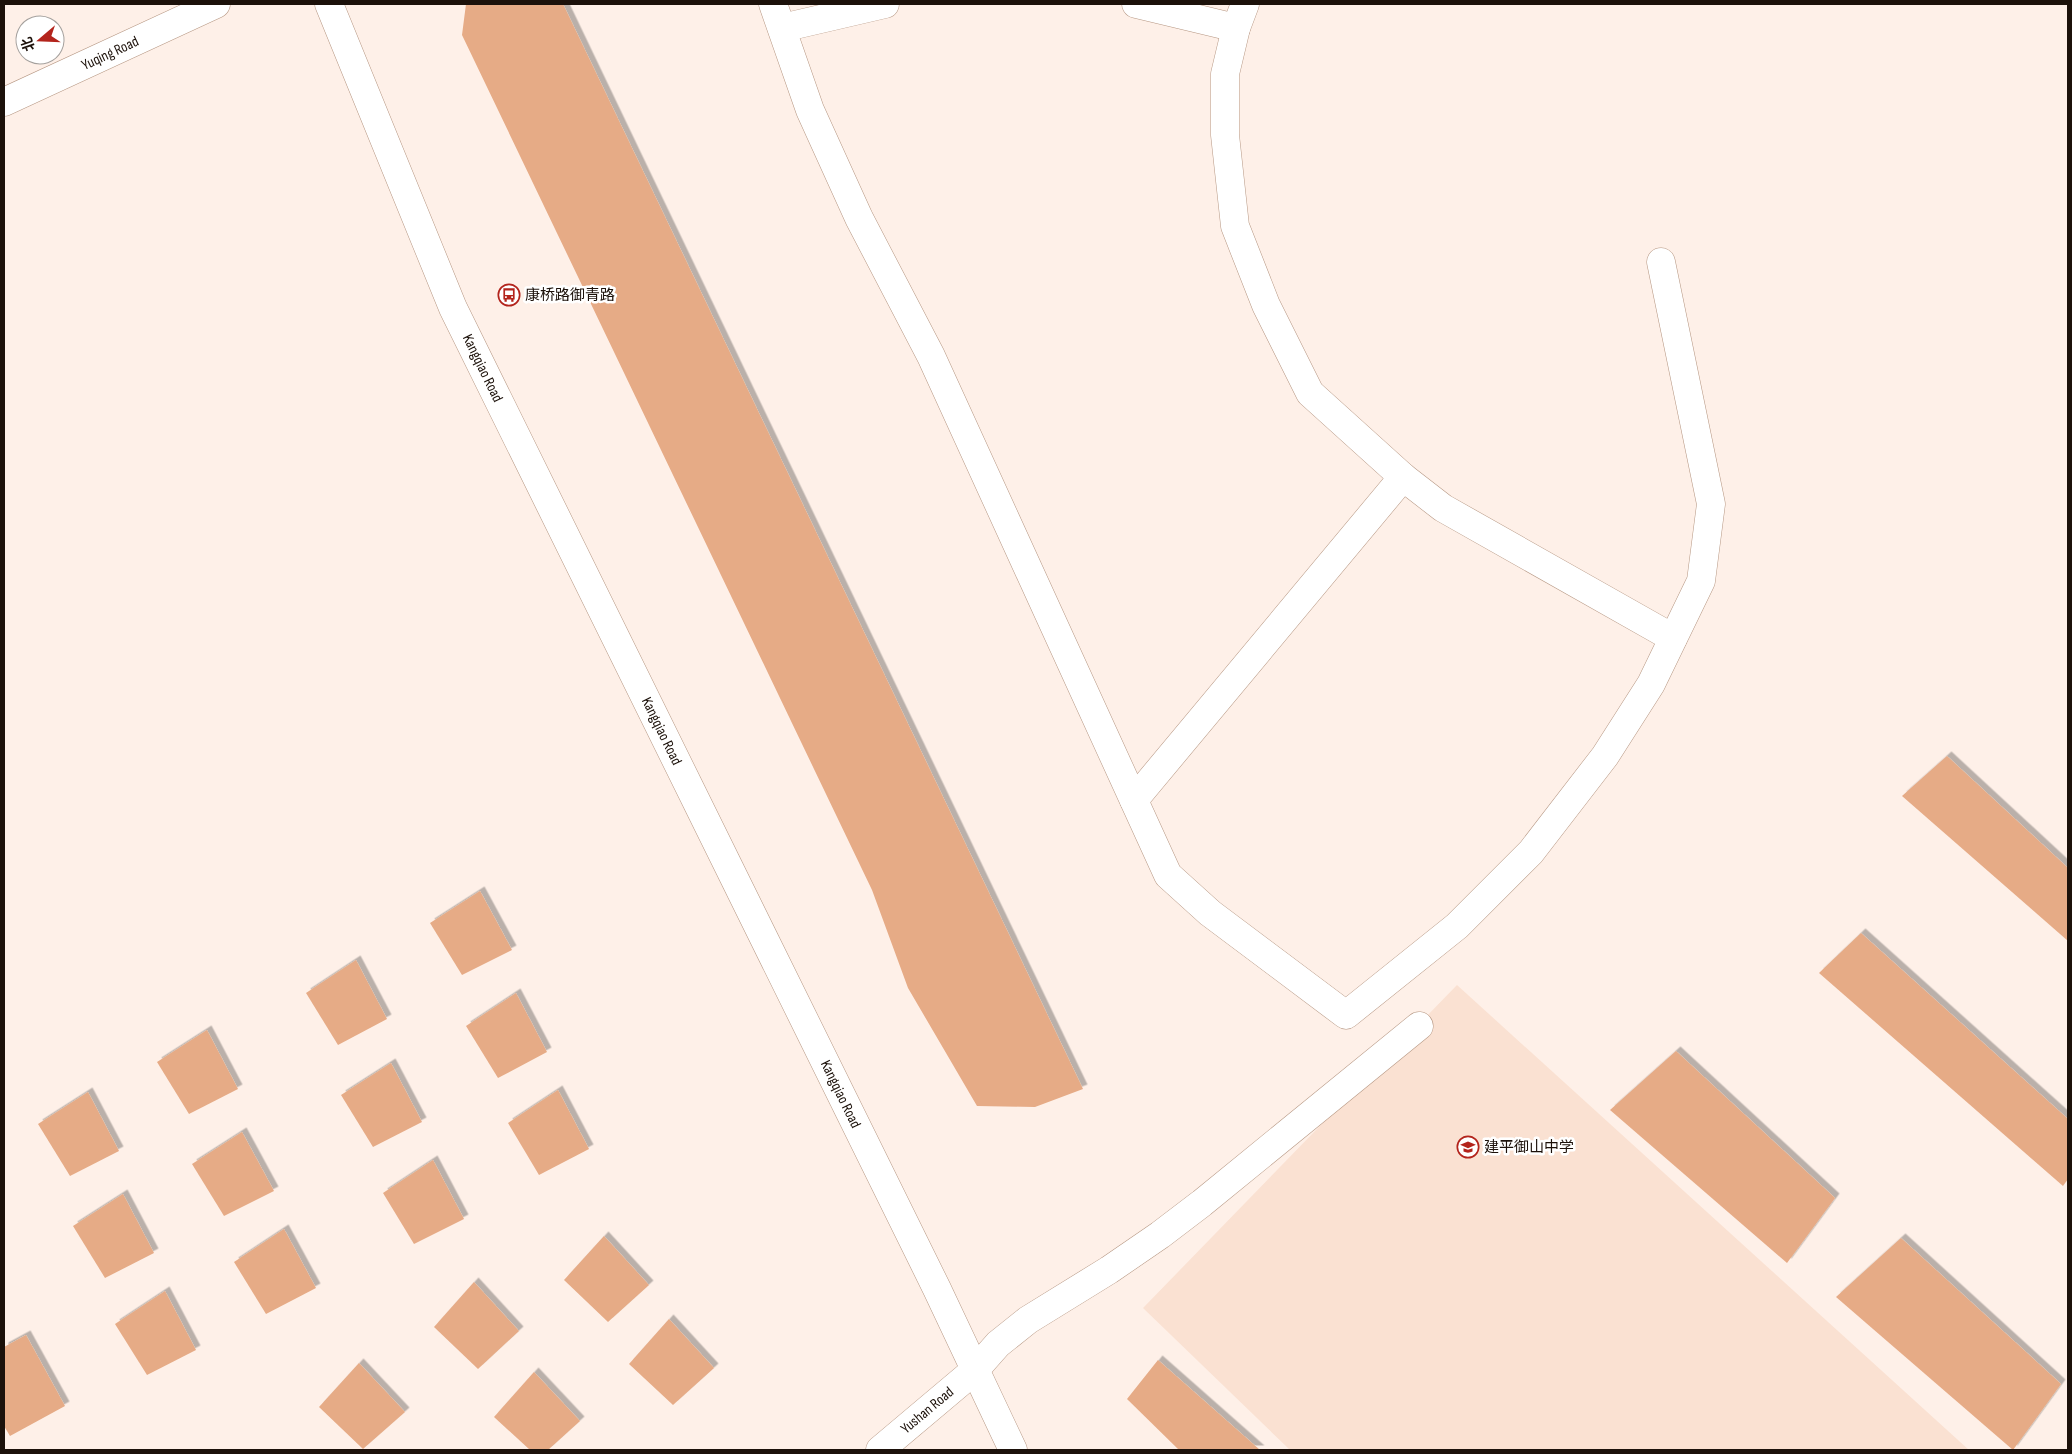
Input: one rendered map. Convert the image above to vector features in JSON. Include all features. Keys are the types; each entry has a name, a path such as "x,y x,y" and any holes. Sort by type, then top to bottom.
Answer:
{"main road":[{"name":"Yuqing Road","path":"4,102 216,4"},
{"name":"Kangqiao Road","path":"329,4 453,308 1013,1450"},
{"path":"885,4 778,16 810,110 855,209 931,356 1168,875 1210,913 1346,1015 1457,926 1531,852 1605,756 1650,684 1701,581 1711,504 1662,262"},
{"path":"1136,4 1240,16 1225,74 1225,135 1236,226 1266,304 1310,393 1404,477 1443,508 1673,638"},
{"path":"1134,800 1404,477"},
{"name":"Yushan Road","path":"880,1450 975,1370 998,1344 1028,1320 1109,1270 1202,1203 1418,1026"}],"shaded area":[{"name":"建平御山中学","path":"1457,985 1969,1450 1290,1450 1143,1308"}],"building":[{"path":"466,4 563,4 1083,1089 1035,1107 977,1106 908,988 872,890 462,35"},
{"path":"1947,756 2068,868 2068,941 1902,796"},
{"path":"480,891 512,950 462,975 430,923"},
{"path":"1861,933 2068,1119 2068,1179 2063,1186 1819,973"},
{"path":"356,960 387,1019 338,1045 306,993"},
{"path":"516,993 547,1052 498,1078 466,1026"},
{"path":"207,1030 238,1089 189,1114 157,1062"},
{"path":"1676,1051 1835,1198 1787,1263 1610,1110"},
{"path":"391,1063 422,1122 373,1147 341,1095"},
{"path":"558,1090 589,1149 539,1175 508,1123"},
{"path":"88,1092 119,1151 70,1176 38,1124"},
{"path":"242,1132 274,1191 224,1216 192,1164"},
{"path":"433,1160 464,1219 414,1244 383,1193"},
{"path":"123,1194 154,1253 105,1278 73,1226"},
{"path":"284,1229 316,1288 266,1314 234,1262"},
{"path":"604,1236 649,1285 608,1322 564,1280"},
{"path":"1901,1238 2061,1384 2013,1450 1836,1297"},
{"path":"474,1282 519,1331 478,1369 434,1327"},
{"path":"165,1291 196,1350 147,1375 115,1324"},
{"path":"669,1319 714,1368 673,1405 629,1364"},
{"path":"26,1335 65,1406 10,1436 4,1426 4,1347"},
{"path":"1158,1360 1260,1450 1179,1450 1127,1399"},
{"path":"359,1363 405,1412 363,1449 319,1407"},
{"path":"534,1372 580,1421 548,1450 530,1450 494,1417"}],"place":[{"name":"康桥路御青路","path":"509,295"},
{"name":"建平御山中学","path":"1468,1147"}]}
